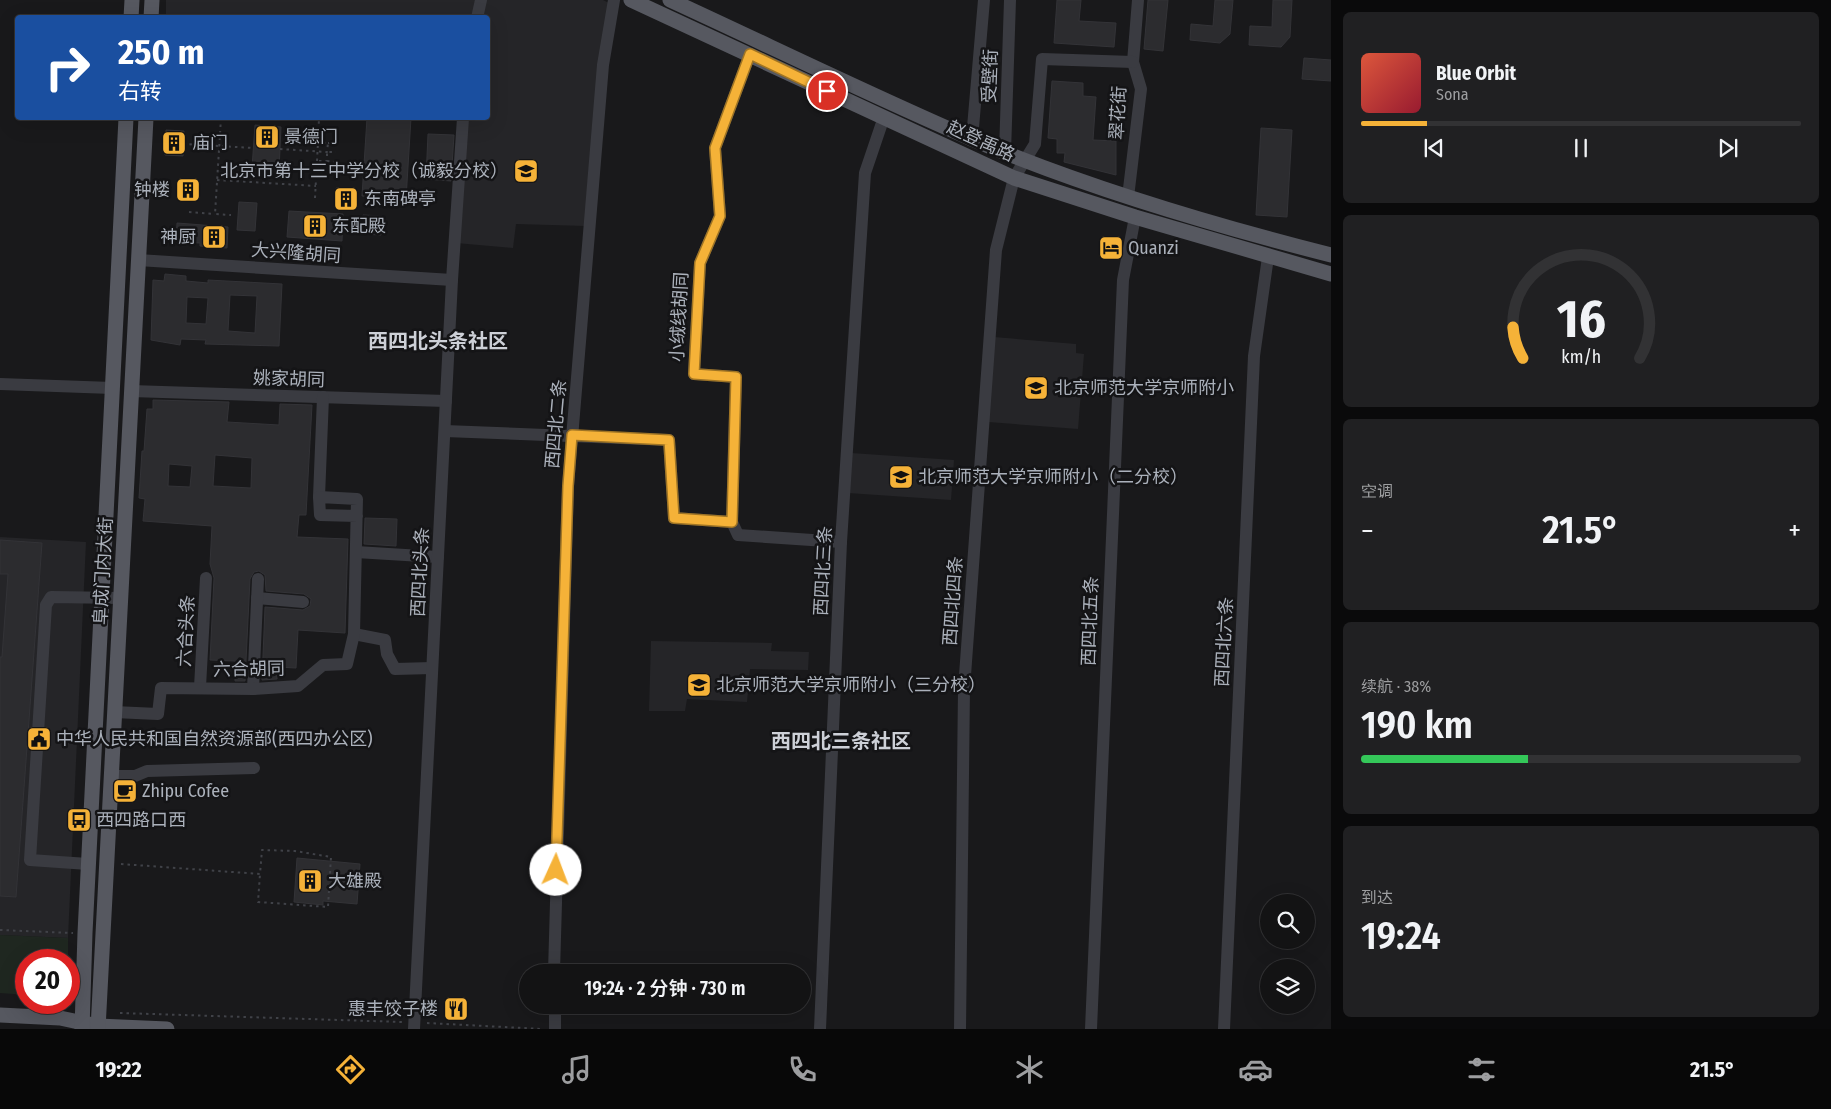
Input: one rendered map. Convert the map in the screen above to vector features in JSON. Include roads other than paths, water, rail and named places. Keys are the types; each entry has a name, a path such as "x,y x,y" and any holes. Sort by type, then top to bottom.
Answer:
{"main road":[{"path":"131,15 132,0"},
{"path":"151,15 152,0"},
{"name":"赵登禹路","path":"631,0 1014,178 1135,217 1331,274"},
{"name":"赵登禹路","path":"670,0 972,139 1005,152 1128,197 1331,254"},
{"name":"阜成门内大街","path":"82,1027 88,864 126,120"},
{"name":"阜成门内大街","path":"98,1027 146,120"},
{"path":"0,1015 60,1018 82,1027 167,1029"}],"street":[{"path":"478,15 481,0"},
{"name":"西四北二条","path":"554,964 568,496 602,65 614,0"},
{"path":"972,139 984,0"},
{"name":"受壁街","path":"1005,152 1010,0"},
{"name":"翠花街","path":"1128,197 1141,89 1133,62 1138,0"},
{"name":"小绒线胡同","path":"732,522 736,377 694,374 700,263 720,216 715,148 750,54"},
{"name":"西四北四条","path":"960,1029 964,689 996,250 1014,178 1035,144 1042,59 1133,62"},
{"name":"西四北三条","path":"820,1029 842,542 865,173 884,118"},
{"name":"西四北头条","path":"414,1026 452,280 463,120"},
{"name":"西四北五条","path":"1091,1029 1122,280 1135,217"},
{"name":"西四北六条","path":"1224,1029 1254,356 1268,257"},
{"name":"大兴隆胡同","path":"138,260 452,280"},
{"path":"0,384 112,388"},
{"name":"姚家胡同","path":"131,391 446,401"},
{"name":"六合胡同","path":"114,712 158,714 161,688 253,689 298,686 323,665 347,664 354,634 357,516 320,515 318,497 323,397"},
{"path":"444,431 669,440 674,518 732,522 738,535 842,542"},
{"path":"356,552 438,557"},
{"name":"六合头条","path":"200,687 206,578"},
{"path":"253,689 258,579"},
{"path":"88,864 30,860 46,605 51,597 120,598"},
{"path":"257,598 303,602"},
{"path":"354,634 385,640 387,654 395,669 432,668"},
{"path":"111,776 135,776 146,771 254,768"},
{"path":"555,1014 555,1029"}],"place":[{"name":"景德门","path":"267,137"},
{"name":"庙门","path":"174,143"},
{"name":"北京市第十三中学分校（诚毅分校）","path":"526,171"},
{"name":"钟楼","path":"188,190"},
{"name":"东南碑亭","path":"346,199"},
{"name":"东配殿","path":"315,226"},
{"name":"神厨","path":"214,237"},
{"name":"Quanzi","path":"1111,248"},
{"name":"北京师范大学京师附小","path":"1036,388"},
{"name":"北京师范大学京师附小（二分校）","path":"901,477"},
{"name":"北京师范大学京师附小（三分校）","path":"699,685"},
{"name":"中华人民共和国自然资源部(西四办公区)","path":"39,739"},
{"name":"Zhipu Cofee","path":"125,791"},
{"name":"西四路口西","path":"79,820"},
{"name":"大雄殿","path":"310,881"},
{"name":"惠丰饺子楼","path":"456,1009"}],"district":[{"name":"西四北头条社区","path":"438,341"},
{"name":"西四北三条社区","path":"841,741"}]}
